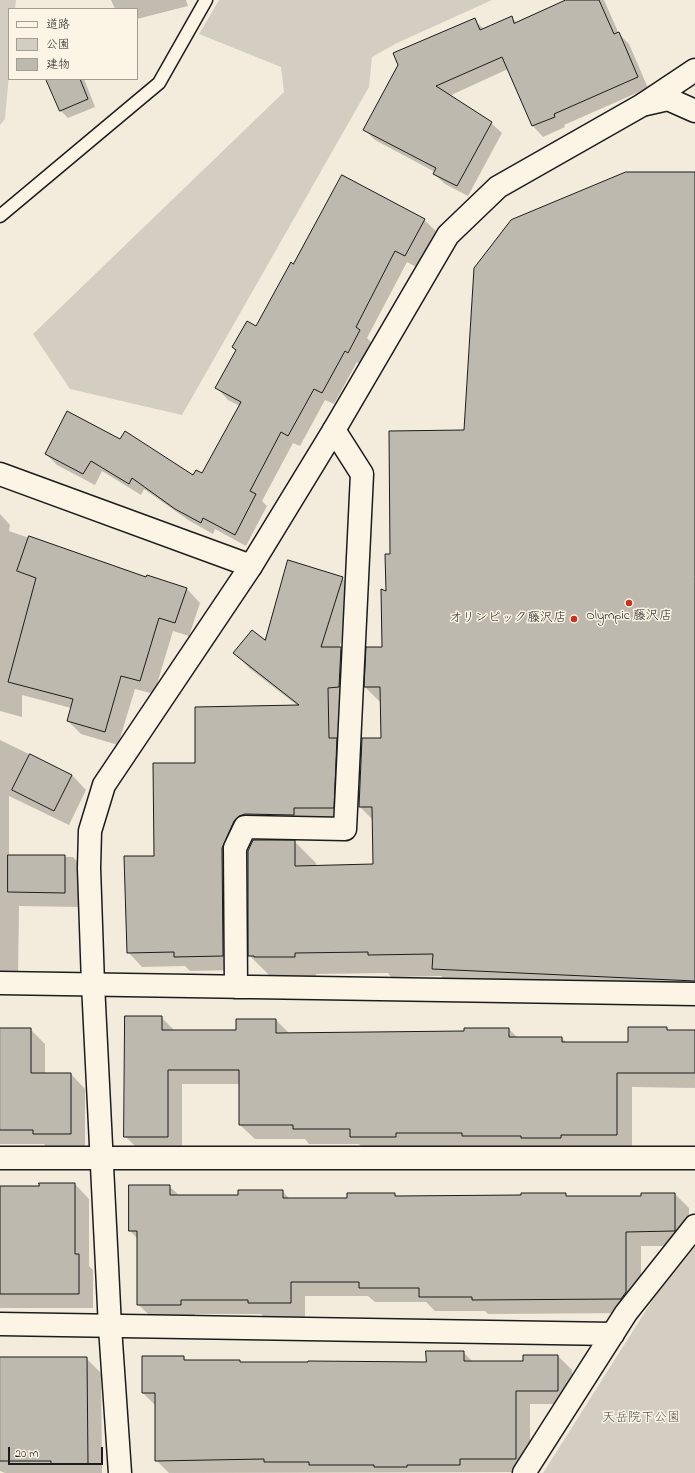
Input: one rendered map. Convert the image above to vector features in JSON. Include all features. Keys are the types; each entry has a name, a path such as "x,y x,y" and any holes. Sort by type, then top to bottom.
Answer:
{"street":[{"path":"120,1473 110,1327 93,984 89,868 90,831 104,785 251,566 334,430 448,235 498,187 644,104 695,70"},
{"path":"644,104 668,99 695,111"},
{"path":"236,987 235,848 245,827 345,829 362,474 334,430"},
{"path":"0,474 251,566"},
{"path":"0,983 695,994"},
{"path":"0,1158 695,1158"},
{"path":"524,1473 626,1313 695,1226"},
{"path":"0,1324 110,1327 613,1334"}],"lane":[{"path":"0,216 159,84 206,0"}],"green space":[{"path":"0,0 16,0 15,8 8,8 8,80 5,119 0,125"},
{"path":"219,0 492,0 397,43 372,57 369,87 182,415 70,389 33,334 284,92 281,67 199,34"},
{"name":"天岳院下公園","path":"695,1233 695,1473 543,1473"}],"building":[{"path":"566,0 599,0 614,34 619,32 638,77 554,114 555,117 532,126 502,57 436,86 492,122 457,186 433,174 436,168 363,130 398,65 393,53 475,18 480,30 512,16 514,23"},
{"path":"46,80 80,80 88,99 60,111"},
{"name":"オリンピック藤沢店","path":"626,172 695,172 695,981 432,969 433,954 368,955 368,952 295,953 295,957 248,956 248,851 253,840 295,840 295,866 373,864 372,807 359,807 362,738 381,738 380,687 364,687 366,647 382,647 381,589 386,591 385,554 390,554 389,431 464,430 474,268 511,220"},
{"path":"342,175 425,219 405,256 395,251 356,327 360,330 348,353 345,351 322,393 314,389 288,436 281,432 250,491 256,494 235,535 203,518 201,523 175,509 132,478 129,484 91,461 83,474 45,454 67,411 120,439 125,431 193,475 196,470 202,473 241,402 215,388 236,350 232,347 247,321 256,326 291,262 293,264"},
{"path":"29,536 146,577 147,575 187,588 175,623 159,618 140,681 121,676 105,732 67,721 73,699 8,682 36,578 17,571"},
{"path":"288,560 343,577 321,647 341,647 339,687 328,688 329,738 337,738 334,808 294,808 294,815 245,814 239,816 234,821 222,848 223,956 174,957 174,952 127,953 124,856 154,856 153,763 195,763 195,707 299,705 233,653 252,630 265,640"},
{"path":"30,754 72,775 54,811 12,790"},
{"path":"8,855 65,855 65,893 8,892"},
{"path":"125,1016 162,1016 162,1030 236,1030 236,1019 276,1019 276,1033 464,1031 464,1028 509,1028 509,1037 562,1037 562,1042 628,1042 628,1027 667,1027 667,1030 695,1030 695,1073 617,1073 617,1135 561,1135 561,1138 521,1138 521,1136 462,1136 462,1133 396,1133 396,1137 350,1137 350,1129 293,1129 293,1125 239,1125 239,1070 168,1070 168,1137 124,1137"},
{"path":"0,1028 31,1028 31,1073 71,1073 71,1134 33,1134 33,1130 0,1130"},
{"path":"39,1183 75,1183 75,1254 79,1254 79,1294 0,1294 0,1186 39,1186"},
{"path":"129,1185 170,1185 170,1195 238,1195 238,1190 283,1190 283,1198 347,1198 347,1193 395,1193 395,1196 521,1195 521,1193 566,1193 566,1196 641,1196 641,1193 675,1193 675,1231 626,1232 626,1292 621,1299 472,1300 472,1297 419,1297 419,1288 359,1288 359,1282 291,1282 291,1303 248,1303 248,1300 181,1300 181,1305 137,1305 137,1231 129,1231"},
{"path":"426,1351 464,1351 464,1361 523,1361 523,1355 558,1355 558,1391 516,1391 516,1459 460,1459 460,1465 407,1465 407,1467 374,1467 374,1465 309,1465 309,1462 264,1462 264,1459 155,1461 155,1393 142,1393 142,1356 184,1356 184,1360 240,1360 240,1362 426,1362"},
{"path":"0,1357 87,1357 88,1464 51,1464 51,1461 0,1461"}],"place":[{"name":"Olympic 藤沢店","path":"629,603"},
{"name":"オリンピック藤沢店","path":"574,619"}]}
